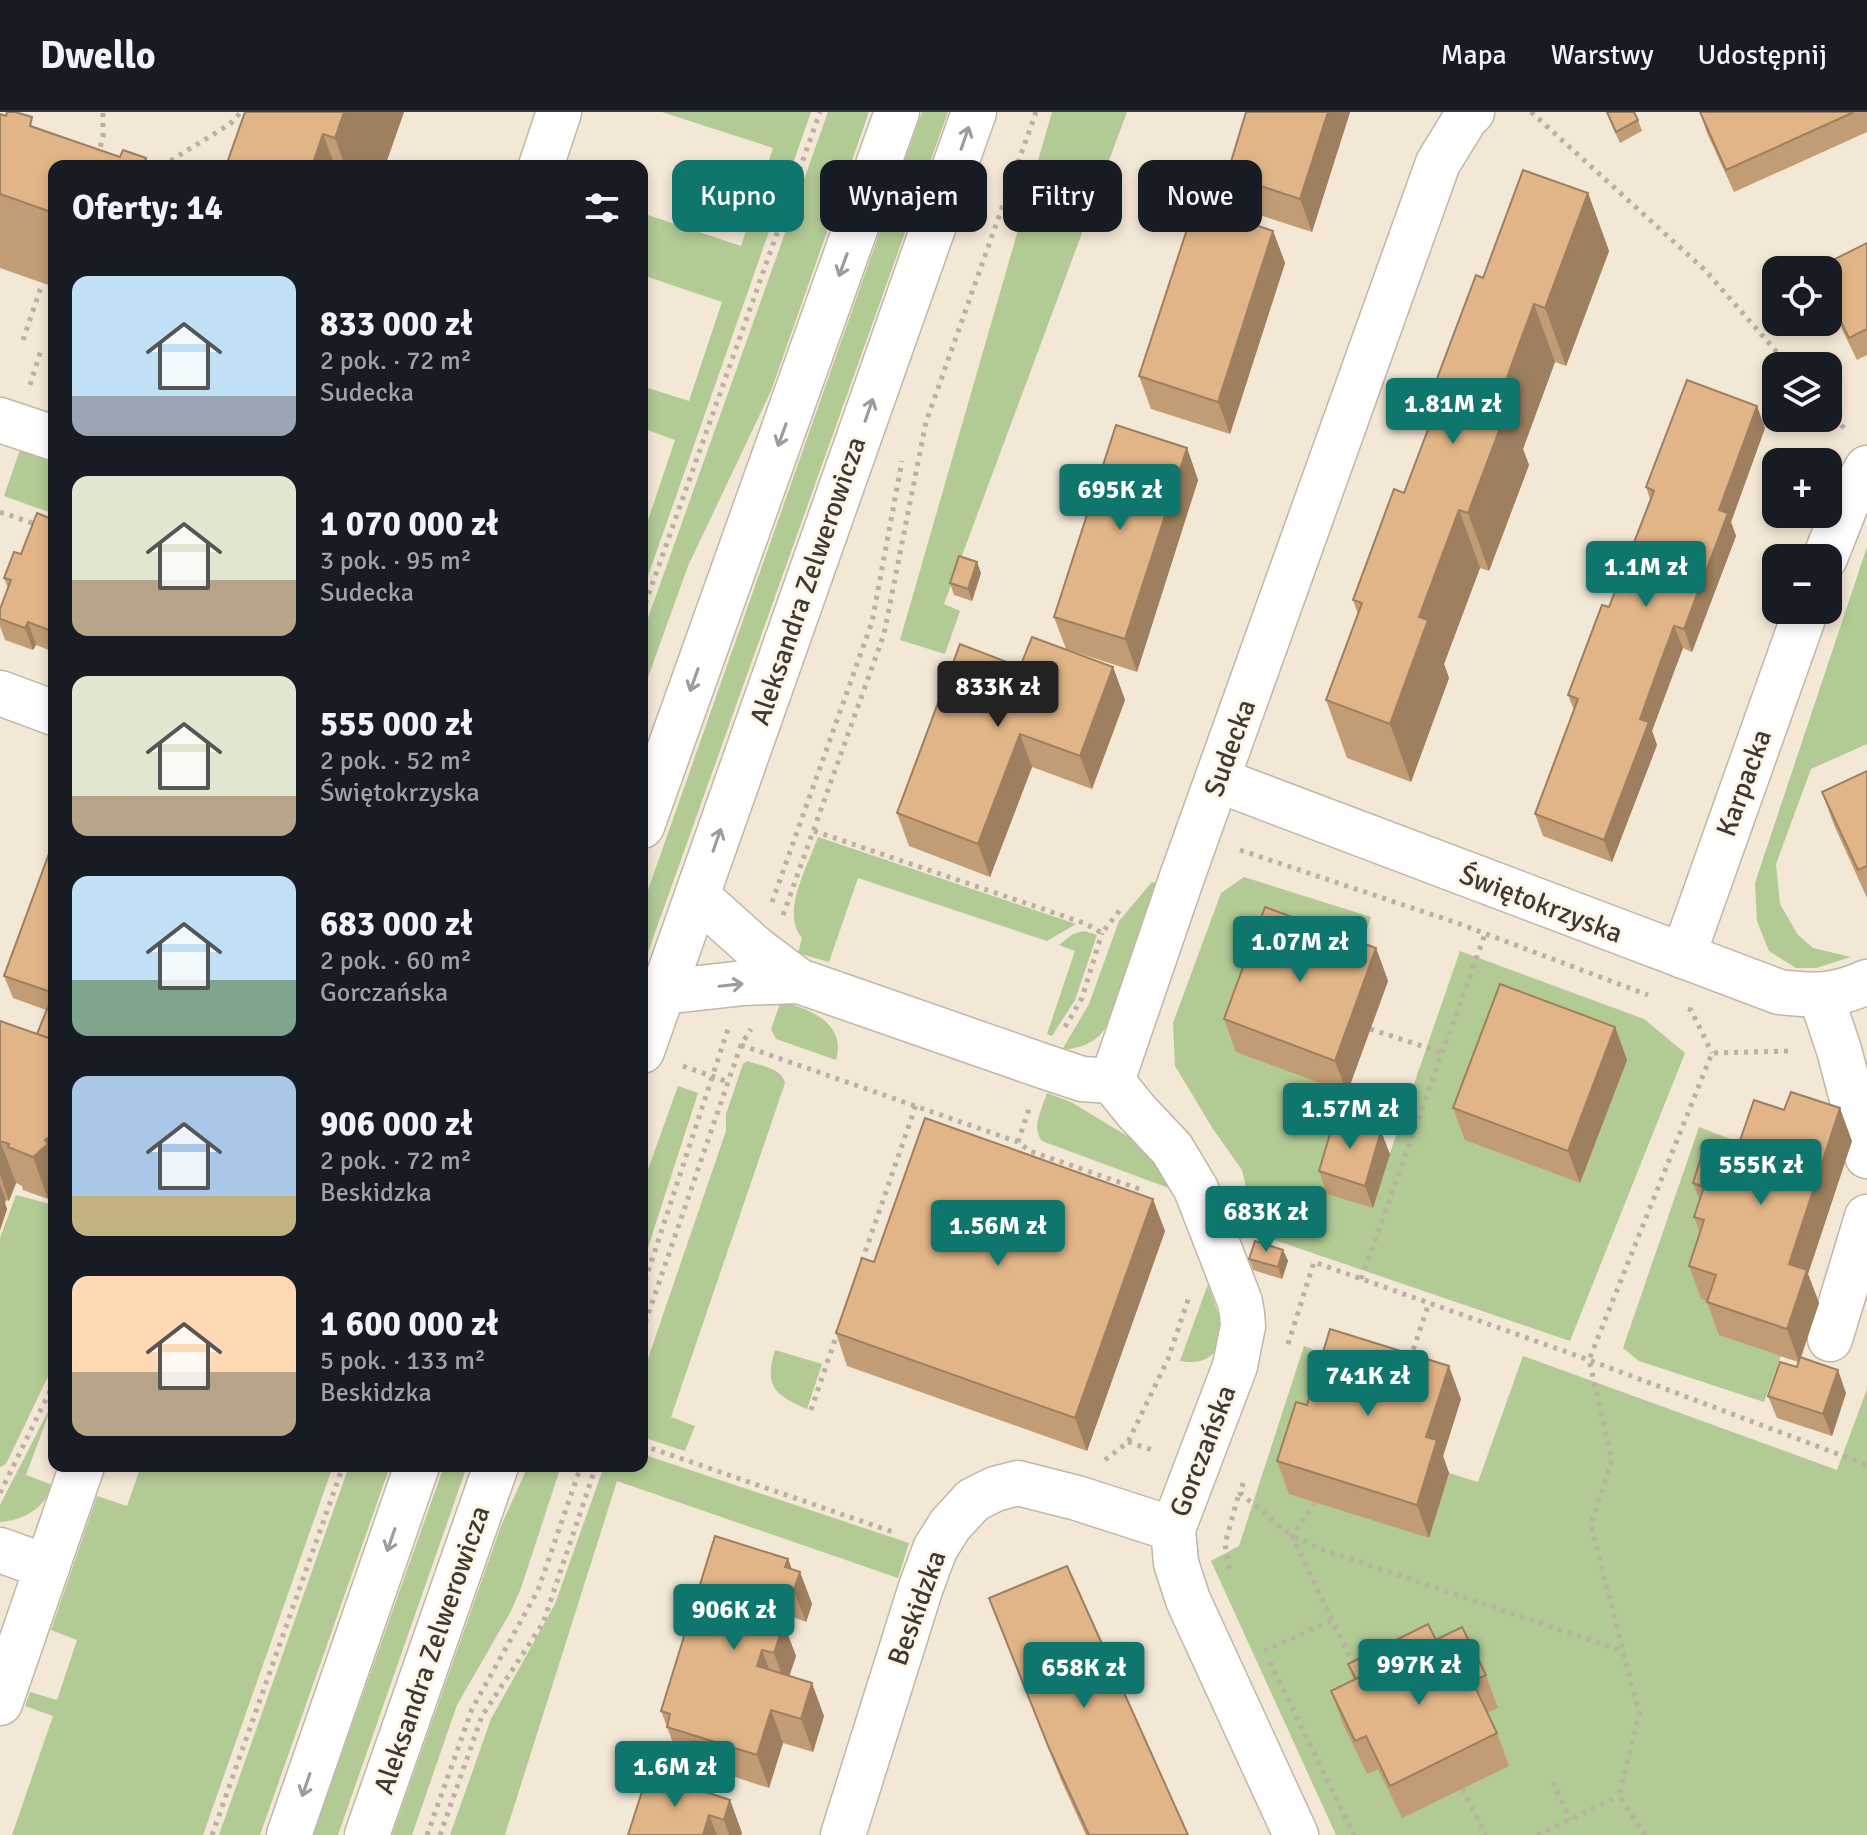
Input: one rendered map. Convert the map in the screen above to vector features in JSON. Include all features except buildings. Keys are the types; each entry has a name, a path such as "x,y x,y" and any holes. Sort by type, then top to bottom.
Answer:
{"street":[{"path":"543,160 559,112"},
{"path":"648,809 897,112"},
{"name":"Aleksandra Zelwerowicza","path":"648,1034 974,112"},
{"name":"Sudecka","path":"1112,1081 1438,163 1472,112"},
{"path":"0,420 48,436"},
{"path":"1831,544 1846,505 1867,468"},
{"name":"Karpacka","path":"1683,956 1801,624"},
{"path":"0,693 48,711"},
{"name":"Świętokrzyska","path":"1218,780 1779,992 1821,996 1847,991 1867,982"},
{"path":"697,896 769,972 1082,1079 1112,1081"},
{"path":"663,992 769,972"},
{"path":"1821,996 1867,1156"},
{"name":"Gorczańska","path":"1112,1081 1172,1149 1196,1189 1240,1302 1243,1326 1235,1366 1173,1529 1176,1563 1188,1600 1296,1835"},
{"path":"1830,1339 1867,1217"},
{"path":"0,1703 80,1472"},
{"path":"289,1835 415,1472"},
{"name":"Aleksandra Zelwerowicza","path":"367,1835 494,1472"},
{"name":"Beskidzka","path":"843,1835 921,1587 943,1537 973,1500 995,1489 1018,1483 1077,1498 1173,1529"},
{"path":"0,1550 47,1567"}],"path":[{"path":"97,160 103,137 103,112"},
{"path":"172,160 230,124 241,112"},
{"path":"648,596 820,112"},
{"path":"648,1271 711,1076 788,935 782,918 884,634 926,422 1036,112"},
{"path":"1531,112 1705,270 1777,352"},
{"path":"23,340 42,284"},
{"path":"648,1315 741,1045 762,1009 769,972 872,622 902,459"},
{"path":"0,512 40,526"},
{"path":"814,831 1084,923 1102,933 1127,901"},
{"path":"1233,852 1242,849 1663,1000"},
{"path":"1361,1279 1485,934"},
{"path":"1645,1835 1619,1796 1639,1713 1591,1525 1612,1460 1589,1360 1712,1053 1691,1010 1677,1005"},
{"path":"1370,1029 1443,1053"},
{"path":"741,1045 916,1105 1018,1142 1030,1151 1145,1191"},
{"path":"1712,1053 1839,1050"},
{"path":"711,1076 728,1082"},
{"path":"861,1265 916,1105"},
{"path":"1284,1358 1314,1262 1589,1360 1867,1465"},
{"path":"1097,1466 1128,1442 1168,1359 1191,1293"},
{"path":"1407,1368 1429,1303"},
{"path":"1287,1319 1294,1328"},
{"path":"811,1410 841,1323"},
{"path":"0,1493 48,1395"},
{"path":"648,1447 902,1535"},
{"path":"212,1835 341,1472"},
{"path":"427,1835 472,1709 538,1590 579,1472"},
{"path":"440,1835 482,1716 543,1623 594,1472"},
{"path":"1230,1580 1225,1544 1244,1478"},
{"path":"1240,1493 1292,1536 1324,1550 1623,1651"},
{"path":"1292,1536 1315,1502"},
{"path":"1292,1536 1356,1671"},
{"path":"1332,1620 1264,1651 1354,1835"},
{"path":"1553,1782 1570,1820"},
{"path":"1462,1789 1486,1835"},
{"path":"1537,1835 1619,1796"}],"green space":[{"path":"662,112 811,112 794,160 769,160 773,148"},
{"path":"828,112 869,112 852,160 820,160 820,232 827,232 771,391 688,566 648,677 648,618 785,232 804,232 804,179"},
{"path":"922,112 948,112 931,160 905,160"},
{"path":"1052,112 1127,112 1109,160 1038,160"},
{"path":"648,215 672,223 672,232 699,232 741,246 746,232 769,232 648,576 648,520 675,440 648,430 648,388 689,401 722,302 648,277"},
{"path":"880,232 905,232 648,952 648,890"},
{"path":"1017,232 1082,232 944,604 960,611 945,654 900,640"},
{"path":"21,447 48,457 48,512 4,496"},
{"path":"1867,547 1867,744 1811,769 1776,864 1780,904 1798,935 1813,948 1851,957 1816,968 1796,968 1769,951 1757,921 1755,883"},
{"path":"818,837 1076,924 1047,941 858,878 829,962 798,953 802,938 796,928 795,903"},
{"path":"1244,877 1371,917 1354,968 1388,981 1332,1135 1390,1153 1460,951 1644,1019 1685,1053 1570,1341 1257,1234 1242,1170 1175,1066 1173,1023 1221,893"},
{"path":"1152,882 1161,884 1106,1027 1087,1044 1062,1050 1089,1004 1119,921"},
{"path":"1084,931 1097,935 1075,1000 1052,1036 1047,1034 1075,951 1059,945 1073,934"},
{"path":"781,1001 814,1013 831,1027 838,1047 836,1060 776,1039 771,1029"},
{"path":"747,1061 764,1066 780,1074 785,1083 671,1417 695,1426 685,1451 648,1439 648,1358 726,1131 726,1114 743,1064"},
{"path":"678,1086 698,1093 648,1247 648,1169"},
{"path":"1047,1093 1071,1102 1147,1148 1182,1193 1042,1141 1037,1124"},
{"path":"1699,1127 1759,1150 1702,1299 1728,1307 1781,1356 1764,1402 1639,1361 1623,1348"},
{"path":"16,1195 48,1203 48,1376 6,1464 0,1467 0,1238"},
{"path":"1208,1284 1221,1321 1219,1347 1202,1360 1180,1361"},
{"path":"1304,1346 1342,1362 1428,1538 1449,1473 1478,1482 1523,1356 1837,1470 1867,1389 1867,1835 1336,1835 1211,1561 1239,1546"},
{"path":"775,1350 822,1364 807,1409 774,1388 771,1372"},
{"path":"48,1412 26,1475 53,1485 49,1493 32,1512 17,1519 0,1522 0,1505"},
{"path":"648,1456 909,1543 898,1578 617,1481 505,1835 450,1835 491,1719 555,1604 602,1472 648,1472"},
{"path":"139,1472 331,1472 203,1835 12,1835 53,1716 25,1706 30,1692 57,1700 77,1640 51,1630 97,1496 127,1506"},
{"path":"347,1472 388,1472 260,1835 219,1835"},
{"path":"442,1472 465,1472 338,1835 313,1835"},
{"path":"525,1472 559,1472 521,1588 457,1705 412,1835 392,1835 501,1526"}]}
